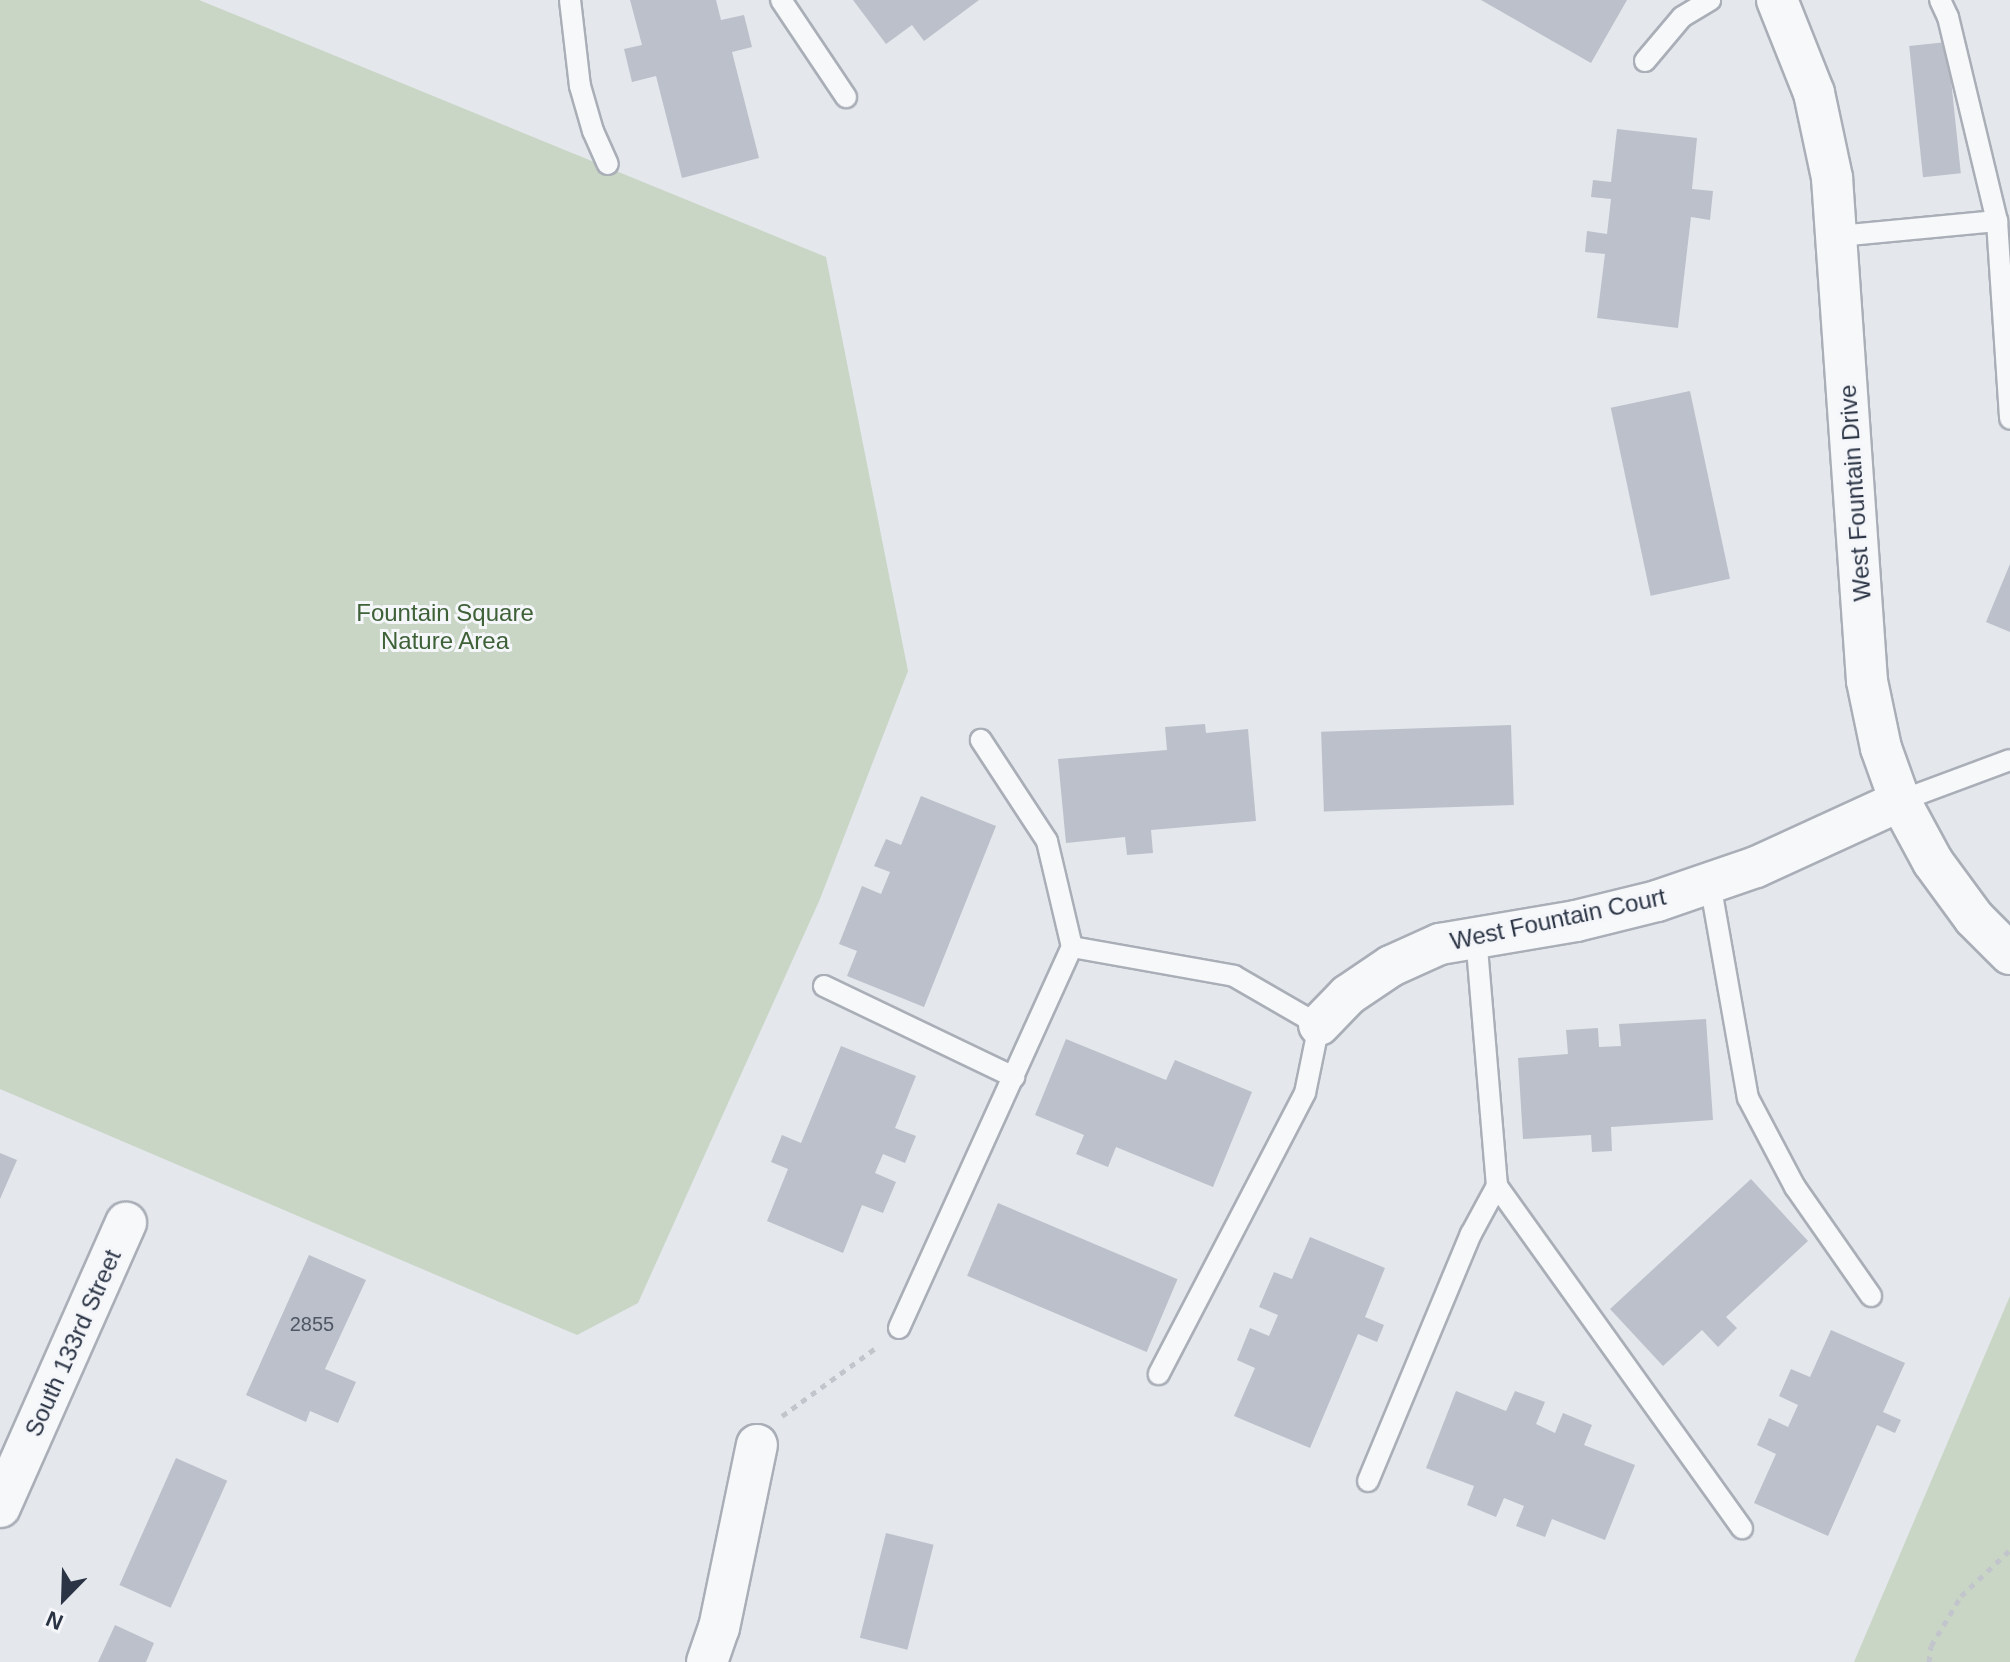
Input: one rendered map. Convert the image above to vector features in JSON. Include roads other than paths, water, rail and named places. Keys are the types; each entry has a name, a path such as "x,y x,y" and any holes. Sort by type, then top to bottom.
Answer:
{"street":[{"name":"West Fountain Drive","path":"1777,0 1814,93 1827,144 1838,236 1867,681 1881,748 1900,801 1933,862 1974,918 2010,954"},
{"name":"West Fountain Court","path":"1319,1025 1348,995 1391,966 1440,944 1576,921 1657,901 1756,867 1900,801"},
{"name":"South 133rd Street","path":"0,1507 126,1223"},
{"path":"707,1662 719,1628 757,1445"}],"lane":[{"path":"570,0 580,86 593,131 608,164"},
{"path":"781,0 846,97"},
{"path":"1645,61 1682,17 1710,0"},
{"path":"1940,0 1948,17 1997,221 2010,419"},
{"path":"1838,236 1997,221"},
{"path":"899,1328 1072,947 1047,841 981,740"},
{"path":"1900,801 2010,760"},
{"path":"1710,883 1748,1098 1795,1187 1871,1296"},
{"path":"1476,936 1497,1186 1742,1528"},
{"path":"1072,947 1234,976 1319,1025 1305,1093 1159,1374"},
{"path":"824,986 1014,1077"},
{"path":"1368,1481 1471,1234 1497,1186"}],"park label":[{"name":"Fountain Square Nature Area","path":"445,627"}]}
